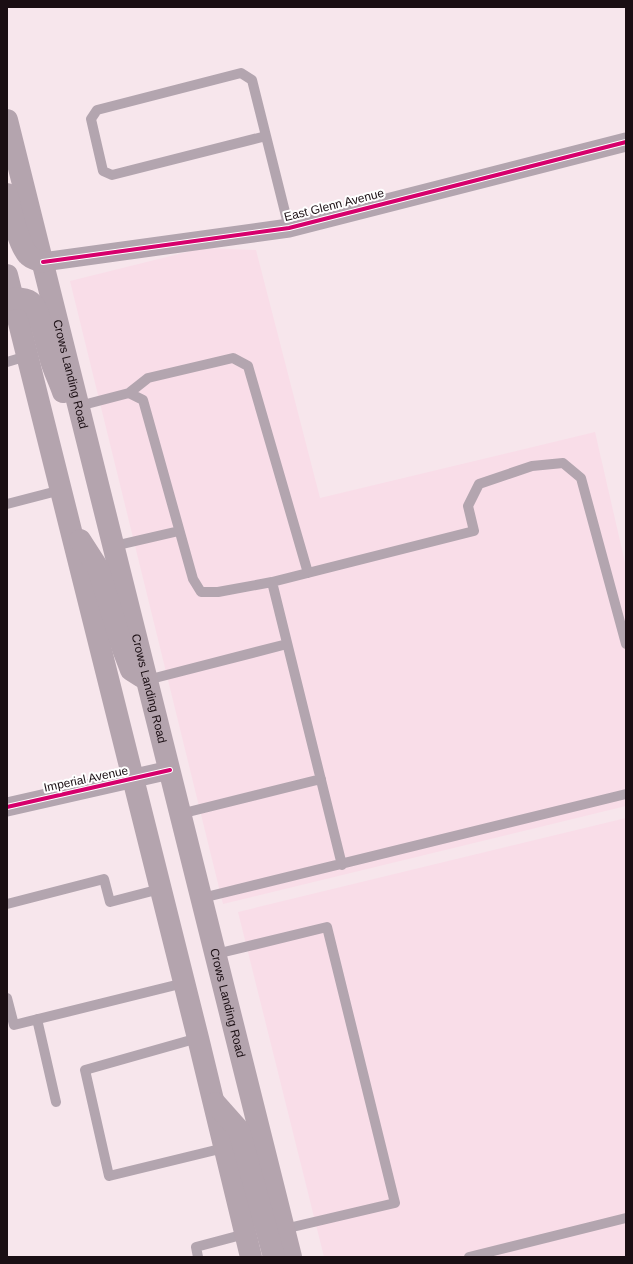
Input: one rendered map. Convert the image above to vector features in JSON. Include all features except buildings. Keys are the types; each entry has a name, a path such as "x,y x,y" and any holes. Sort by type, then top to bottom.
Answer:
{"main road":[{"name":"Crows Landing Road","path":"7,120 291,1257"},
{"path":"7,194 16,228 23,247 29,256 43,262"},
{"path":"7,275 17,359 61,490 132,780 198,1038 251,1257"},
{"path":"10,299 27,299 34,305 50,359 66,398 79,406"},
{"path":"70,526 98,568 131,670 147,680"},
{"path":"213,1101 239,1130 274,1257"}],"street":[{"name":"East Glenn Avenue","path":"43,262 289,228 626,142"},
{"name":"Imperial Avenue","path":"7,807 132,780 170,770"}],"lane":[{"path":"266,136 112,175 104,171 91,119 97,110 241,73 252,80 266,136 289,228"},
{"path":"79,406 129,393 148,378 233,358 248,366 308,573"},
{"path":"129,393 143,400 192,579 201,592 218,592 272,582 474,531 468,506 479,484 532,466 563,463 581,478 626,644"},
{"path":"7,504 61,490"},
{"path":"114,546 179,531"},
{"path":"272,582 342,865"},
{"path":"147,680 287,644"},
{"path":"180,814 321,779"},
{"path":"202,898 342,865 626,794"},
{"path":"7,904 104,879 110,902 160,889"},
{"path":"216,954 328,927 395,1203 284,1229"},
{"path":"7,998 14,1025 184,983"},
{"path":"37,1019 56,1102"},
{"path":"198,1038 84,1070 109,1176 224,1148"},
{"path":"469,1257 485,1255 626,1218"},
{"path":"198,1257 196,1247 245,1234"}],"shaded area":[{"path":"203,248 256,250 320,498 595,432 626,567 626,806 223,904 70,281"},
{"path":"626,818 626,1257 324,1257 238,912"}],"cycle path":[{"path":"43,262 289,228 626,142"},
{"path":"7,807 170,770"}]}
